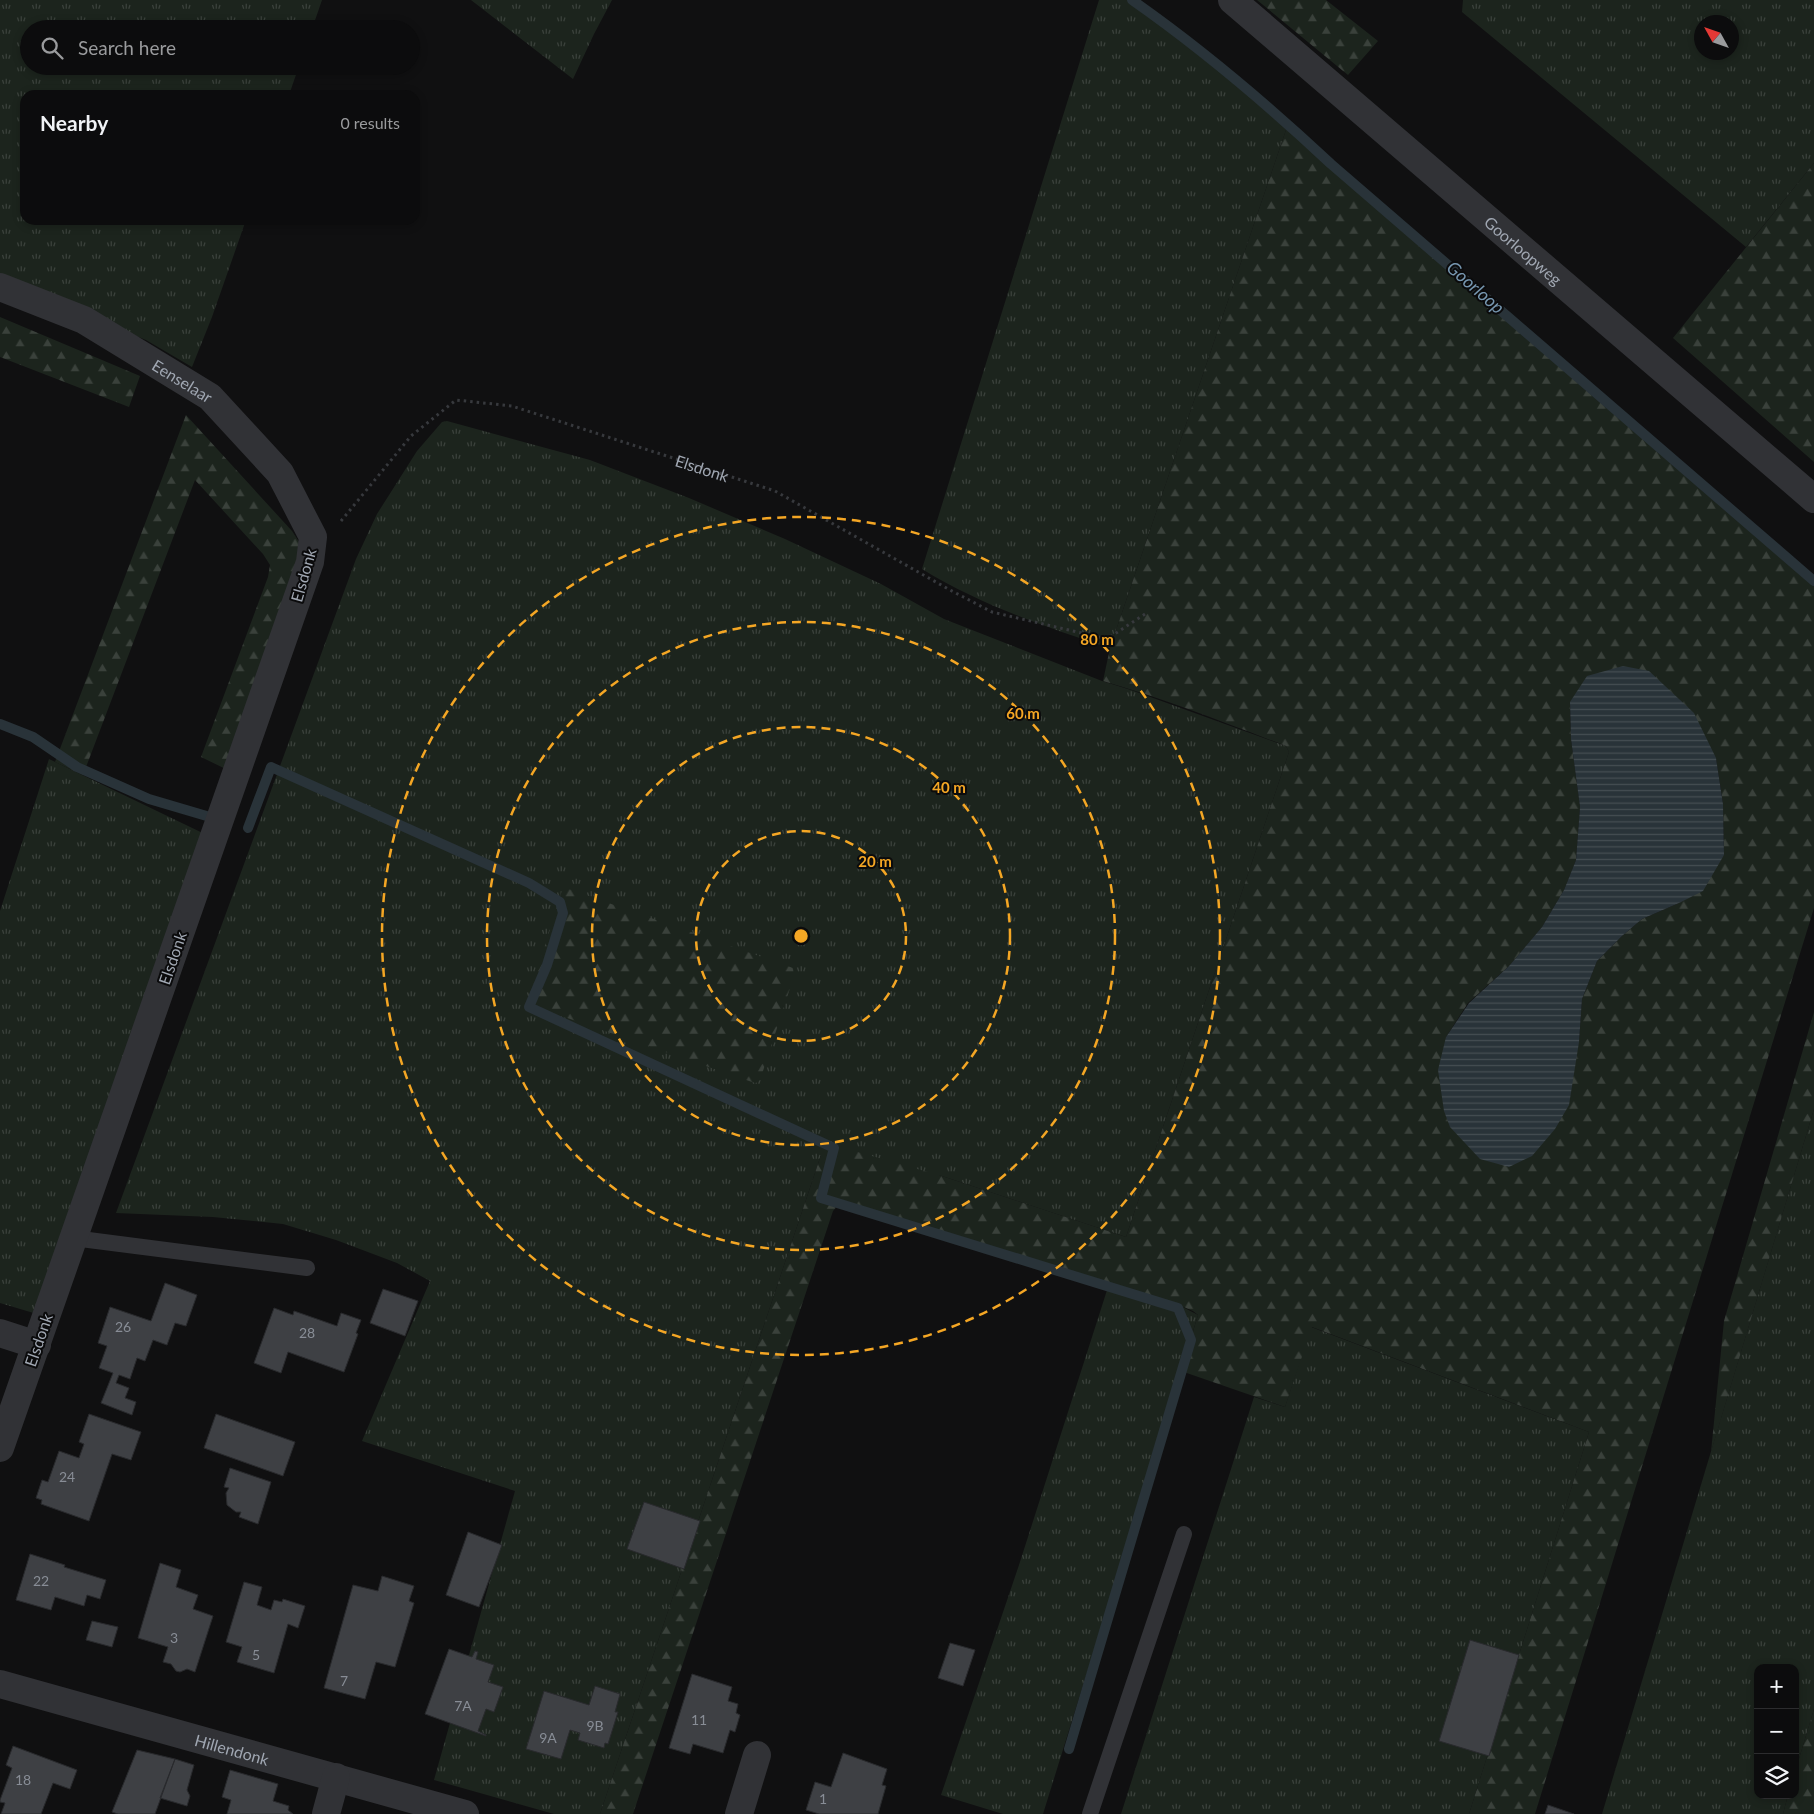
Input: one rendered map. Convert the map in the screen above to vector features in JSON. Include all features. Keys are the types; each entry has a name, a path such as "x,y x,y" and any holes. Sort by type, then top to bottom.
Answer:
{"street":[{"name":"Goorloopweg","path":"1232,0 1814,499"},
{"name":"Eenselaar","path":"0,287 84,320 210,397 280,473 313,537"},
{"name":"Elsdonk","path":"0,1448 310,562 313,537"},
{"path":"0,1333 37,1345"},
{"name":"Hillendonk","path":"0,1684 465,1814"},
{"path":"739,1814 757,1755"},
{"path":"326,1814 336,1777"}],"lane":[{"path":"73,1238 307,1268"},
{"path":"1090,1814 1184,1534"}],"path":[{"name":"Elsdonk","path":"313,537 339,523 411,436 456,400 512,406 775,491 992,612 1107,639 1144,614"}],"green space":[{"path":"0,0 322,0 315,20 20,20 20,75 296,75 291,90 20,90 20,225 244,225 212,317 192,367 146,340 0,281"},
{"path":"471,0 612,0 573,79"},
{"path":"1099,0 1132,0 1166,23 1288,124 1110,648 1062,632 990,604 967,594 922,569"},
{"path":"1257,0 1326,0 1378,41 1348,75"},
{"path":"1463,0 1814,0 1814,163 1746,247 1462,12"},
{"path":"1288,124 1331,164 1814,581 1814,908 1535,1814 1469,1814 1589,1432 1312,1327 1285,1407 1181,1371 1198,1315 1193,1311 1179,1305 840,1203 833,1211 633,1814 600,1814 821,1155 830,1144 942,1176 1126,1237 1289,752 1286,746 1172,703 1103,681 1110,648","holes":["1570,702 1716,758 1723,804 1724,855 1679,903 1642,919 1597,961 1582,999 1579,1042 1446,1037 1468,1003 1509,966 1542,927 1564,890 1576,860 1580,807 1571,739"]},
{"path":"1814,163 1814,462 1673,338"},
{"path":"0,317 140,376 129,407 0,357"},
{"path":"186,415 292,531 307,554 236,774 201,757 268,577 270,565 263,554 195,480 83,775 55,762"},
{"path":"447,421 590,460 689,498 785,539 881,584 944,619 1102,681 1286,746 1289,752 1126,1237 942,1176 821,1155 600,1814 554,1814 434,1780 515,1491 362,1441 430,1281 397,1263 336,1240 283,1224 213,1217 116,1213 356,559 377,514 417,451 442,422"},
{"path":"49,759 213,838 37,1314 0,1303 0,911"},
{"path":"563,887 793,968 794,976 760,1080 756,1083 752,1082 527,1004"},
{"path":"1814,1012 1814,1109 1711,1452 1724,1321"},
{"path":"1814,1109 1814,1709 1799,1759 1799,1664 1754,1664 1754,1799 1787,1799 1783,1814 1602,1814"},
{"path":"1109,1284 1179,1305 1198,1315 1043,1814 1003,1814 941,1795 1019,1565"},
{"path":"1311,1327 1589,1432 1469,1814 1121,1814 1254,1397 1285,1407"},
{"path":"1814,1709 1814,1814 1783,1814 1787,1799 1799,1799 1799,1759"}],"shaded area":[{"path":"1623,666 1649,671 1694,713 1716,758 1723,804 1724,855 1703,891 1642,919 1597,961 1582,999 1579,1042 1569,1105 1555,1129 1532,1156 1509,1167 1480,1159 1450,1127 1444,1111 1438,1070 1446,1037 1469,1003 1509,966 1542,927 1564,890 1576,860 1580,807 1571,739 1570,702 1587,676"}],"building":[{"path":"165,1283 197,1295 186,1326 175,1323 167,1345 153,1340 145,1361 137,1358 130,1379 119,1375 116,1383 129,1388 125,1398 136,1402 132,1415 101,1403 113,1373 99,1368 107,1346 98,1343 110,1307 151,1321"},
{"path":"383,1289 418,1301 405,1336 370,1323"},
{"path":"274,1308 293,1315 294,1311 337,1326 341,1313 361,1320 344,1372 288,1352 281,1373 254,1363"},
{"path":"89,1414 141,1432 131,1460 112,1454 89,1521 41,1504 42,1500 36,1498 42,1480 48,1482 59,1451 79,1458 84,1444 79,1442"},
{"path":"216,1414 295,1442 283,1476 204,1448"},
{"path":"230,1468 271,1482 258,1524 239,1517 241,1512 236,1512 227,1505 226,1493 229,1488 224,1487"},
{"path":"644,1502 700,1521 684,1569 627,1549"},
{"path":"468,1532 502,1545 479,1607 446,1595"},
{"path":"30,1554 106,1580 100,1599 87,1595 84,1606 55,1597 51,1610 16,1600"},
{"path":"160,1563 181,1570 176,1587 198,1595 193,1609 213,1616 195,1672 187,1669 180,1672 176,1671 171,1664 163,1662 168,1647 138,1638"},
{"path":"382,1576 414,1586 409,1601 414,1603 395,1667 376,1662 365,1699 324,1688 353,1585 378,1591"},
{"path":"244,1582 262,1587 257,1605 271,1610 274,1600 282,1602 283,1599 305,1606 298,1628 288,1624 274,1673 237,1662 242,1647 226,1642"},
{"path":"92,1621 118,1627 112,1647 86,1640"},
{"path":"1470,1640 1519,1655 1489,1756 1439,1741"},
{"path":"950,1643 975,1650 963,1686 938,1678"},
{"path":"449,1649 472,1657 475,1651 478,1652 476,1659 494,1665 488,1682 503,1687 494,1712 486,1709 478,1731 486,1736 425,1714"},
{"path":"692,1674 732,1687 728,1701 738,1704 736,1713 740,1715 735,1732 730,1730 723,1753 693,1744 690,1754 669,1748"},
{"path":"595,1686 620,1694 615,1712 618,1712 608,1744 605,1743 604,1748 578,1740 580,1733 570,1730 561,1759 526,1749 544,1691 589,1705"},
{"path":"13,1746 77,1770 70,1789 53,1783 41,1814 1,1814 5,1803 0,1802 0,1800 12,1768 6,1765"},
{"path":"137,1750 175,1759 155,1814 118,1814 112,1812"},
{"path":"843,1753 887,1769 882,1785 886,1786 878,1814 819,1814 806,1810 815,1782 831,1787"},
{"path":"175,1759 194,1765 187,1790 190,1796 187,1806 160,1798"},
{"path":"230,1770 278,1784 273,1801 289,1806 288,1810 293,1814 227,1814 231,1800 222,1797"},
{"path":"1548,1805 1574,1814 1545,1814"}],"waterway":[{"name":"Goorloop","path":"1132,0 1184,38 1284,121 1331,164 1814,581"},
{"path":"0,724 33,737 77,767 149,799 210,817"},
{"path":"248,828 271,767 529,883 560,902 563,913 547,965 529,1007 834,1148 821,1198 1178,1308 1191,1340 1069,1749"}]}
